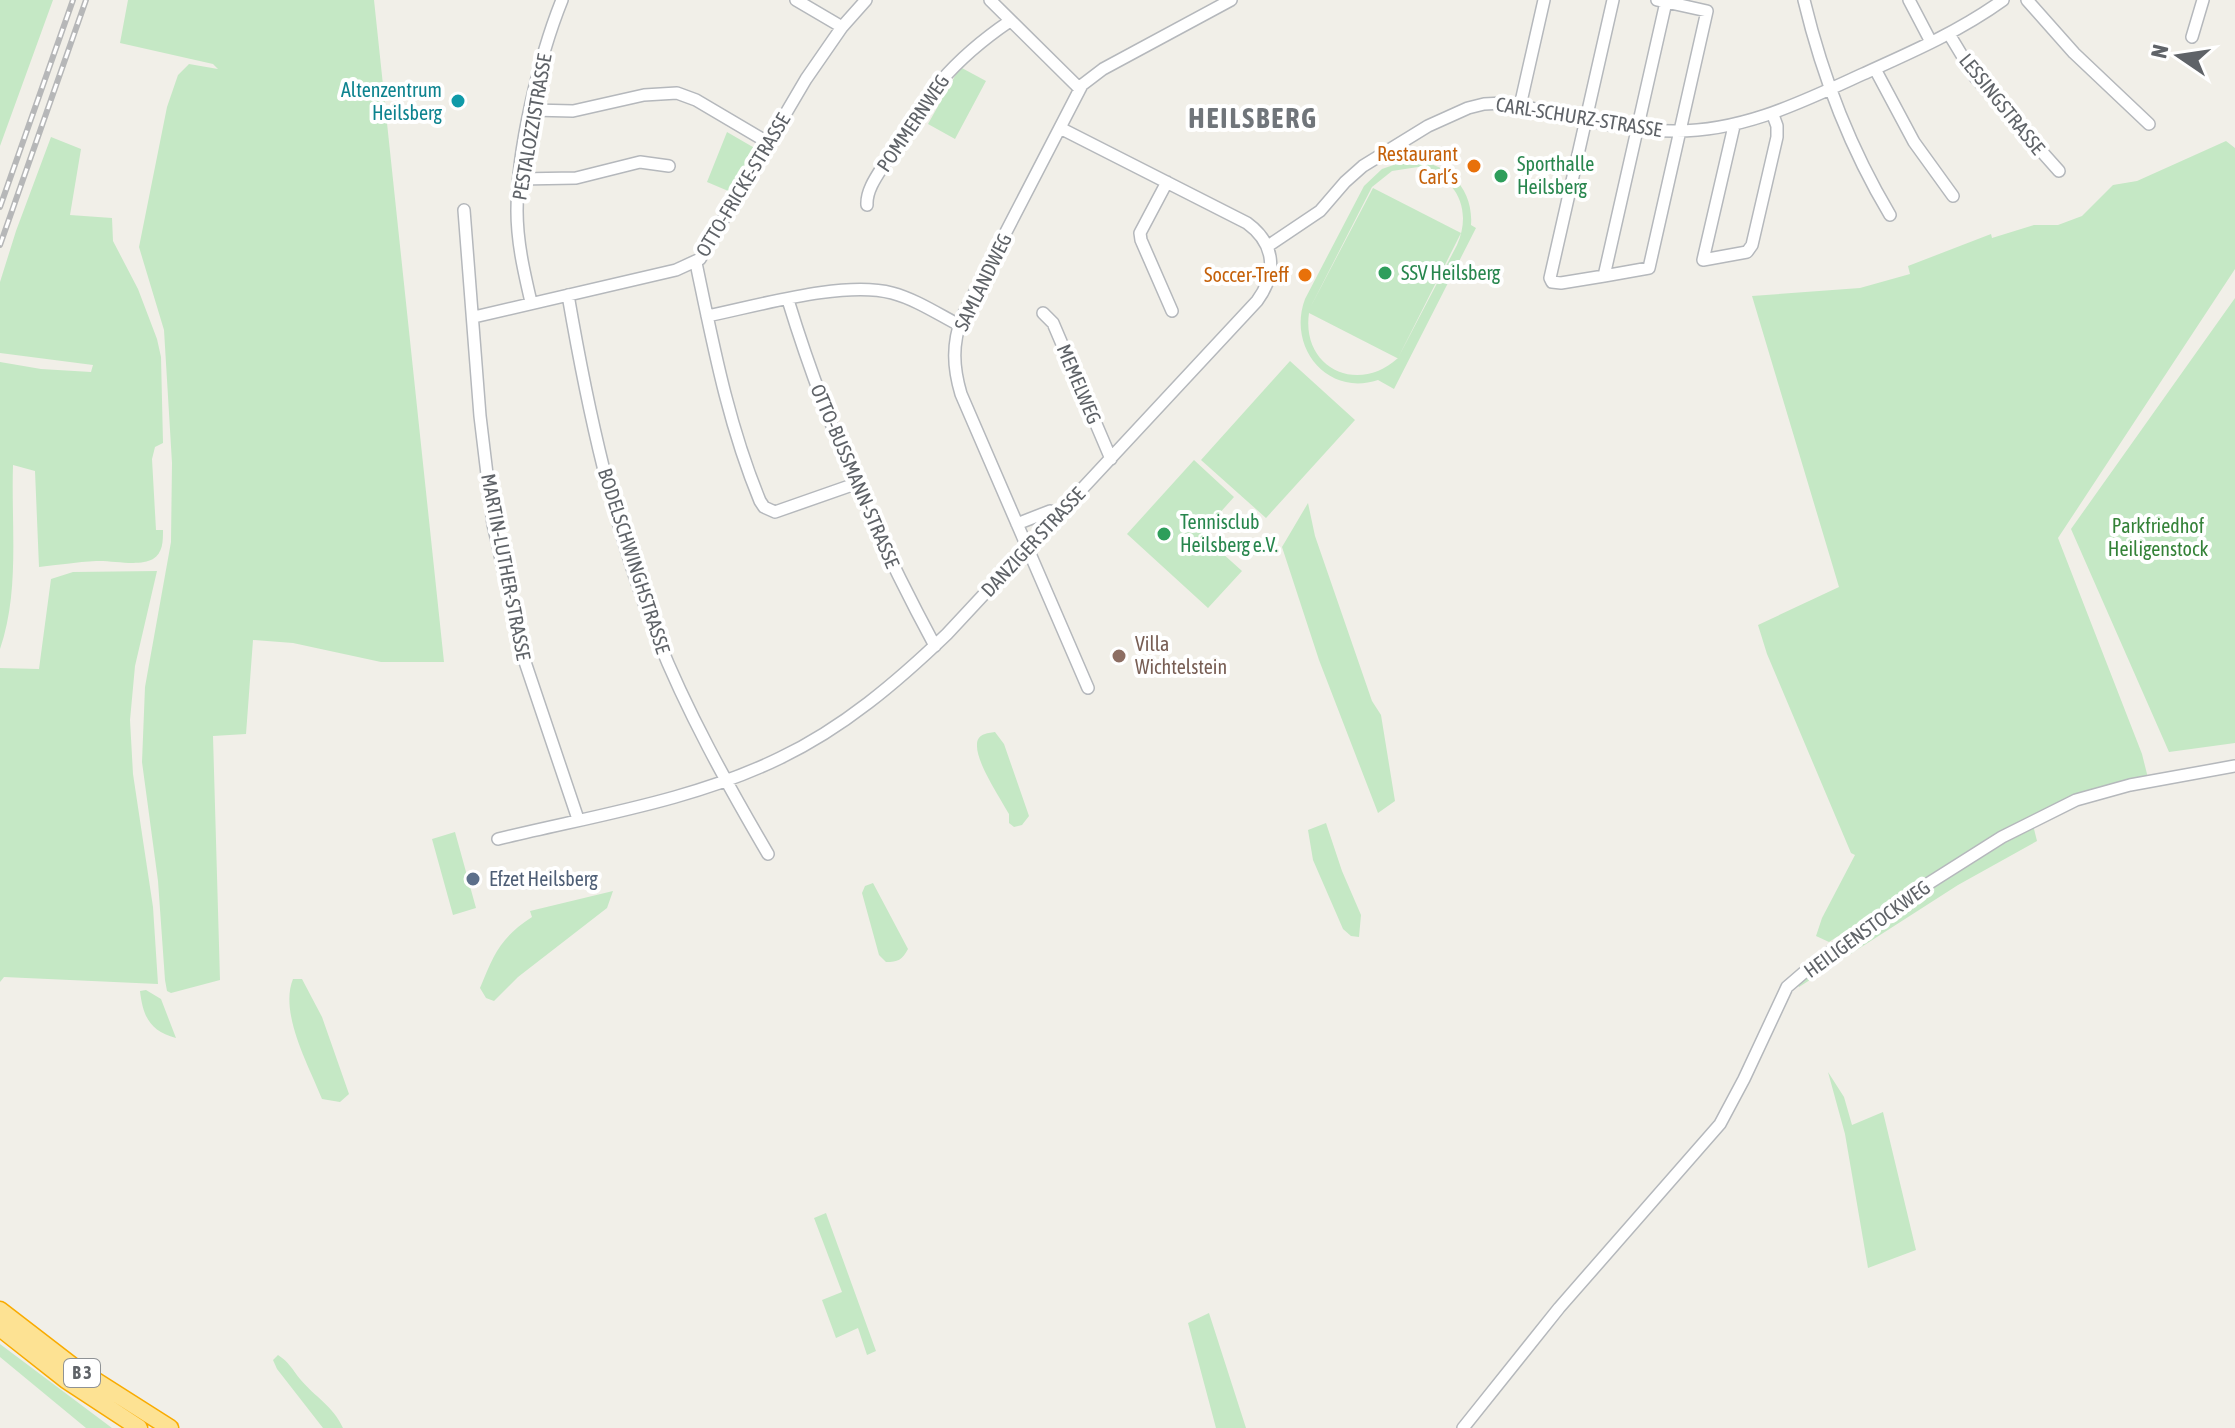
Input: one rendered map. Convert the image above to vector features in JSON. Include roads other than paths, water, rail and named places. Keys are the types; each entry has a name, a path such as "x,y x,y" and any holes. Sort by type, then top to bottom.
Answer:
{"highway":[{"name":"B 3","path":"0,1310 74,1367 170,1428"},
{"name":"B 3","path":"0,1328 66,1380 139,1428"}],"street":[{"name":"PESTALOZZISTRASSE","path":"531,302 519,237 519,179 544,53 562,0"},
{"path":"796,0 842,27"},
{"name":"OTTO-FRICKE-STRASSE","path":"474,317 696,263 707,251 806,79 842,27 866,0"},
{"path":"990,0 1080,89"},
{"name":"SAMLANDWEG","path":"1088,688 961,394 954,357 959,325 1080,89 1103,69 1231,0"},
{"path":"1520,106 1544,0"},
{"path":"1604,276 1662,1 1709,6 1649,268 1604,276 1561,283 1552,282 1550,278 1613,0"},
{"path":"1804,0 1851,142 1890,215"},
{"path":"1909,0 1931,42"},
{"name":"CARL-SCHURZ-STRASSE","path":"1268,246 1329,204 1353,174 1414,134 1450,115 1476,106 1494,103 1520,106 1636,129 1680,131 1734,126 1773,115 1875,69 1949,34 2003,0"},
{"path":"2027,0 2074,53 2149,124"},
{"path":"2192,37 2203,0"},
{"name":"POMMERNWEG","path":"867,205 866,196 885,163 912,117 939,81 970,49 1010,21"},
{"name":"LESSINGSTRASSE","path":"1949,34 1975,77 2059,171"},
{"path":"1875,69 1914,142 1953,196"},
{"path":"532,110 573,111 644,95 677,93 696,100 769,143"},
{"path":"1734,126 1703,260 1747,252 1752,245 1777,137 1773,115"},
{"path":"1060,128 1247,223 1268,246"},
{"path":"519,179 576,178 640,162 669,166"},
{"path":"1167,182 1142,229 1141,240 1172,311"},
{"name":"MARTIN-LUTHER-STRASSE","path":"464,210 484,455 500,560 528,673 578,819"},
{"name":"DANZIGER STRASSE","path":"498,839 659,801 726,781 782,758 827,732 891,684 935,646 1257,301 1267,287 1272,271 1268,246"},
{"path":"696,263 736,435 764,507 775,512 855,484"},
{"path":"707,316 844,290 886,291 907,298 959,325"},
{"name":"BODELSCHWINGHSTRASSE","path":"568,295 593,430 633,571 667,661 717,764 768,854"},
{"name":"OTTO-BUSSMANN-STRASSE","path":"788,300 806,359 855,484 935,646"},
{"name":"MEMELWEG","path":"1043,313 1053,323 1111,459"},
{"path":"1017,524 1050,511 1060,514"},
{"name":"HEILIGENSTOCKWEG","path":"1463,1428 1559,1308 1720,1124 1787,987 1816,962 1915,892 2002,837 2076,800 2130,785 2235,766"}],"railway":[{"path":"0,207 73,0"},
{"path":"0,245 86,0"}],"place":[{"name":"Altenzentrum Heilsberg","path":"458,101"},
{"name":"Restaurant Carl´s","path":"1474,166"},
{"name":"Sporthalle Heilsberg","path":"1501,176"},
{"name":"SSV Heilsberg","path":"1385,273"},
{"name":"Soccer-Treff","path":"1305,275"},
{"name":"Tennisclub Heilsberg e.V.","path":"1164,534"},
{"name":"Villa Wichtelstein","path":"1119,656"},
{"name":"Efzet Heilsberg","path":"473,879"}],"district":[{"name":"HEILSBERG","path":"1253,118"}],"park label":[{"name":"Parkfriedhof Heiligenstock","path":"2158,538"}]}
